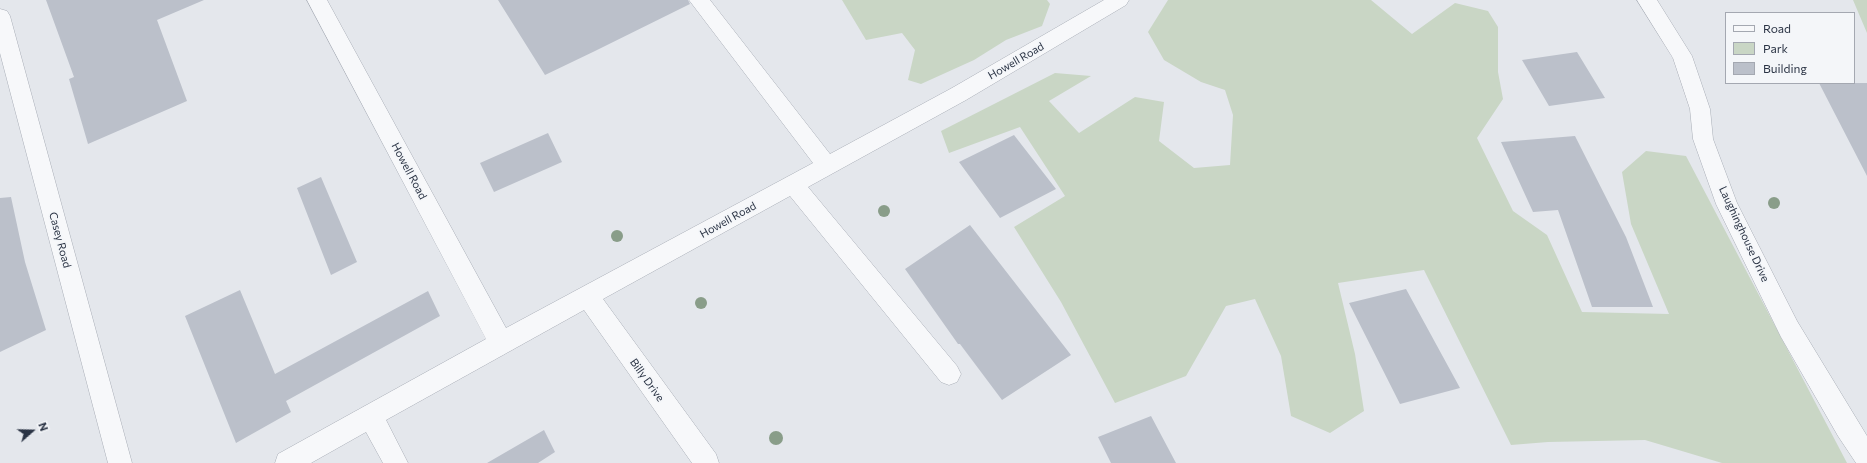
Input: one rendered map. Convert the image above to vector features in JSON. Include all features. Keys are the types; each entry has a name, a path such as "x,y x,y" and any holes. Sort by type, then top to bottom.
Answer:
{"street":[{"name":"Howell Road","path":"317,0 501,343"},
{"path":"699,0 827,165"},
{"name":"Howell Road","path":"287,463 501,343 959,94 1119,0"},
{"name":"Laughinghouse Drive","path":"1647,0 1682,56 1700,108 1703,139 1727,204 1789,329 1847,428 1867,458"},
{"name":"Casey Road","path":"0,16 120,463"},
{"path":"793,184 949,374"},
{"name":"Billy Drive","path":"588,297 707,463"},
{"path":"371,416 396,463"}],"green space":[{"path":"842,0 1047,0 1050,4 1042,26 1006,40 974,60 921,84 908,80 915,50 902,33 866,40"},
{"path":"1168,0 1371,0 1412,34 1455,3 1488,11 1498,27 1498,72 1503,99 1477,138 1513,211 1547,235 1582,312 1669,314 1631,224 1622,172 1646,151 1686,156 1847,463 1722,463 1645,440 1548,442 1511,445 1424,270 1338,283 1355,354 1364,411 1330,433 1291,416 1281,356 1255,299 1226,306 1186,376 1115,403 1061,302 1014,227 1065,196 1020,127 949,153 941,131 1055,73 1091,76 1049,101 1079,133 1135,97 1164,102 1159,141 1194,168 1230,165 1233,115 1225,90 1201,82 1164,60 1148,32"},
{"path":"1853,0 1867,0 1867,33"}],"building":[{"path":"46,0 204,0 157,20 187,101 88,144 69,79 74,77"},
{"path":"498,0 688,0 690,4 545,75"},
{"path":"1577,52 1605,98 1549,106 1522,60"},
{"path":"1867,83 1867,176 1820,84"},
{"path":"548,133 562,162 494,192 480,163"},
{"path":"1014,135 1056,189 1000,218 959,162"},
{"path":"1575,136 1626,237 1653,307 1592,307 1558,210 1533,212 1501,142"},
{"path":"321,177 357,262 331,275 297,188"},
{"path":"11,197 25,262 46,330 0,352 0,198"},
{"path":"970,225 1071,355 1002,400 960,344 958,344 905,269"},
{"path":"1406,289 1460,388 1400,404 1349,303"},
{"path":"240,290 275,374 428,291 440,316 286,401 291,412 236,443 185,316"},
{"path":"1151,416 1176,463 1111,463 1098,437"},
{"path":"544,430 555,452 538,463 487,463"}]}
